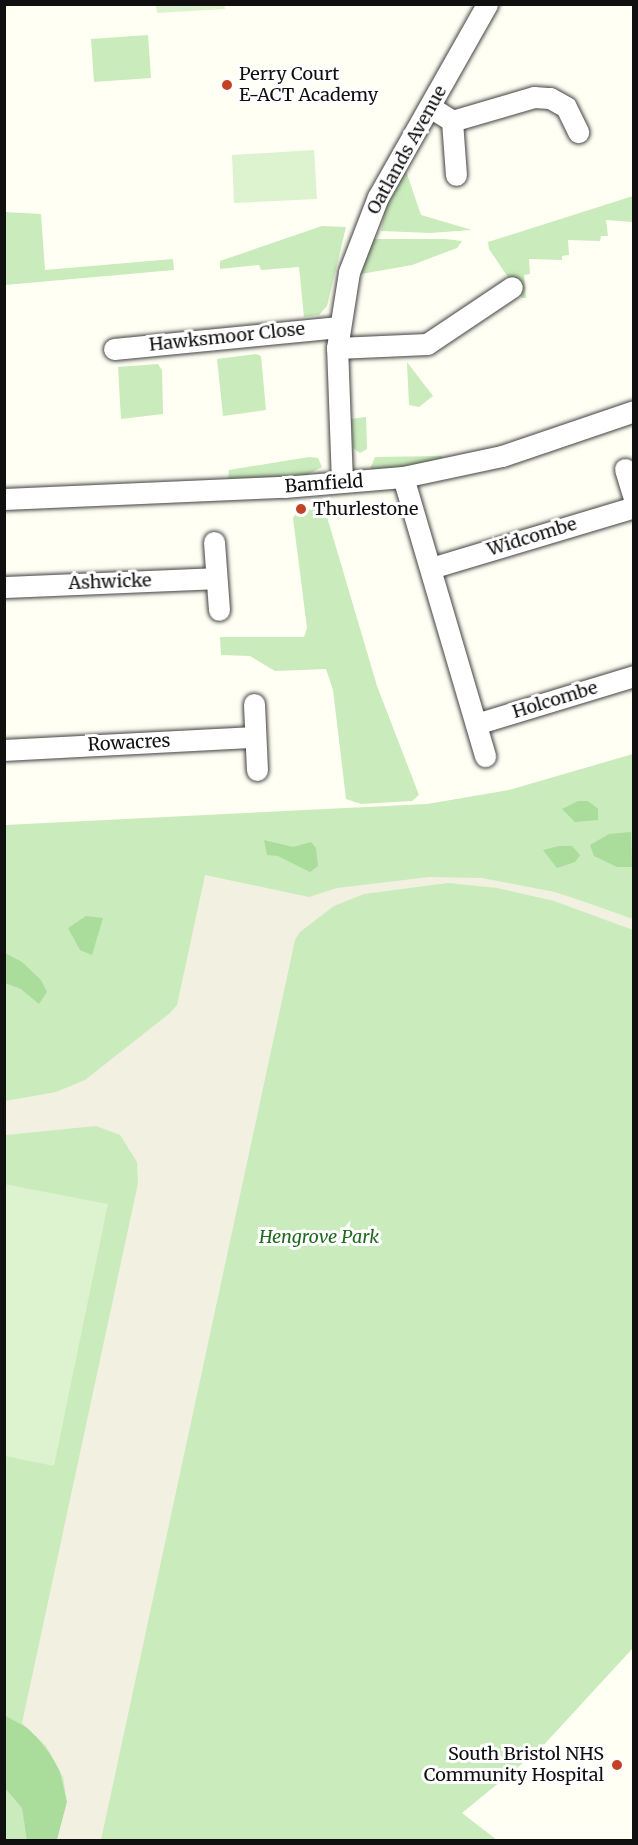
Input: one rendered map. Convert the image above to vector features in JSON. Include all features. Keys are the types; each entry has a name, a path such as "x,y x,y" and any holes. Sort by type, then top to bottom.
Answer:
{"street":[{"name":"Oatlands Avenue","path":"342,482 337,348 349,272 378,197 487,4"},
{"path":"452,121 534,97 550,98 566,107 578,132"},
{"path":"430,106 452,121"},
{"path":"447,164 452,121"},
{"path":"337,348 426,344 512,287"},
{"name":"Hawksmoor Close","path":"114,349 339,327"},
{"name":"Bamfield","path":"4,499 403,477 502,456 633,411"},
{"path":"625,469 633,499"},
{"path":"403,477 485,756"},
{"name":"Widcombe","path":"431,568 633,507"},
{"path":"214,542 219,610"},
{"name":"Ashwicke","path":"4,587 215,578"},
{"name":"Holcombe","path":"476,724 633,676"},
{"path":"254,704 257,770"},
{"name":"Rowacres","path":"4,750 254,737"}],"green space":[{"path":"156,5 224,5 225,9 157,13"},
{"path":"148,35 151,78 94,82 91,39"},
{"path":"314,150 317,199 234,203 232,155"},
{"path":"406,171 421,215 472,230 430,233 381,231 385,209"},
{"path":"633,196 633,222 606,220 608,236 601,236 600,241 568,240 569,255 562,256 562,260 529,259 530,274 524,275 526,298 522,298 489,249 488,242"},
{"path":"5,212 41,214 45,270 173,259 174,270 5,285"},
{"path":"322,226 346,227 327,306 319,315 304,317 299,267 261,270 259,265 220,269 220,261"},
{"path":"372,239 462,241 457,248 412,265 361,274"},
{"path":"256,354 261,356 266,410 223,416 217,359"},
{"path":"407,362 433,396 419,407 409,405"},
{"path":"158,364 162,370 163,414 121,419 118,367"},
{"path":"366,417 367,449 360,453 353,448 351,419"},
{"path":"441,456 445,458 407,468 370,469 375,457"},
{"path":"309,457 318,458 322,467 307,475 228,479 229,470"},
{"path":"318,508 325,510 377,686 419,795 412,801 361,804 346,799 333,690 326,669 275,671 250,656 221,655 220,637 304,637 307,628 293,518 297,512"},
{"name":"Hengrove Park","path":"633,754 633,1648 540,1749 462,1813 497,1840 5,1840 5,825 427,804 509,790"},
{"path":"578,801 588,801 598,809 598,820 575,822 562,809"},
{"path":"631,832 632,867 617,867 594,856 590,845 609,834"},
{"path":"264,840 293,847 311,842 316,848 318,866 310,872 278,856 267,855"},
{"path":"572,846 580,855 575,862 557,868 543,850"},
{"path":"86,916 103,918 92,955 80,950 68,928"},
{"path":"5,953 22,962 41,980 47,992 39,1004 21,989 5,983"},
{"path":"4,1184 108,1204 54,1466 5,1456"},
{"path":"4,1715 31,1730 58,1764 67,1802 57,1840 27,1840 22,1808 5,1788"}],"shaded area":[{"path":"205,875 309,897 337,888 429,877 482,878 555,892 588,903 633,919 633,930 554,901 497,888 448,883 364,894 334,906 300,932 295,940 101,1840 57,1840 67,1802 63,1777 46,1746 22,1723 138,1183 137,1162 120,1135 96,1126 5,1135 5,1101 56,1092 85,1080 170,1013 177,1005"}],"place":[{"name":"Perry Court E-ACT Academy","path":"227,85"},
{"name":"Thurlestone","path":"301,509"},
{"name":"South Bristol NHS Community Hospital","path":"617,1765"}]}
